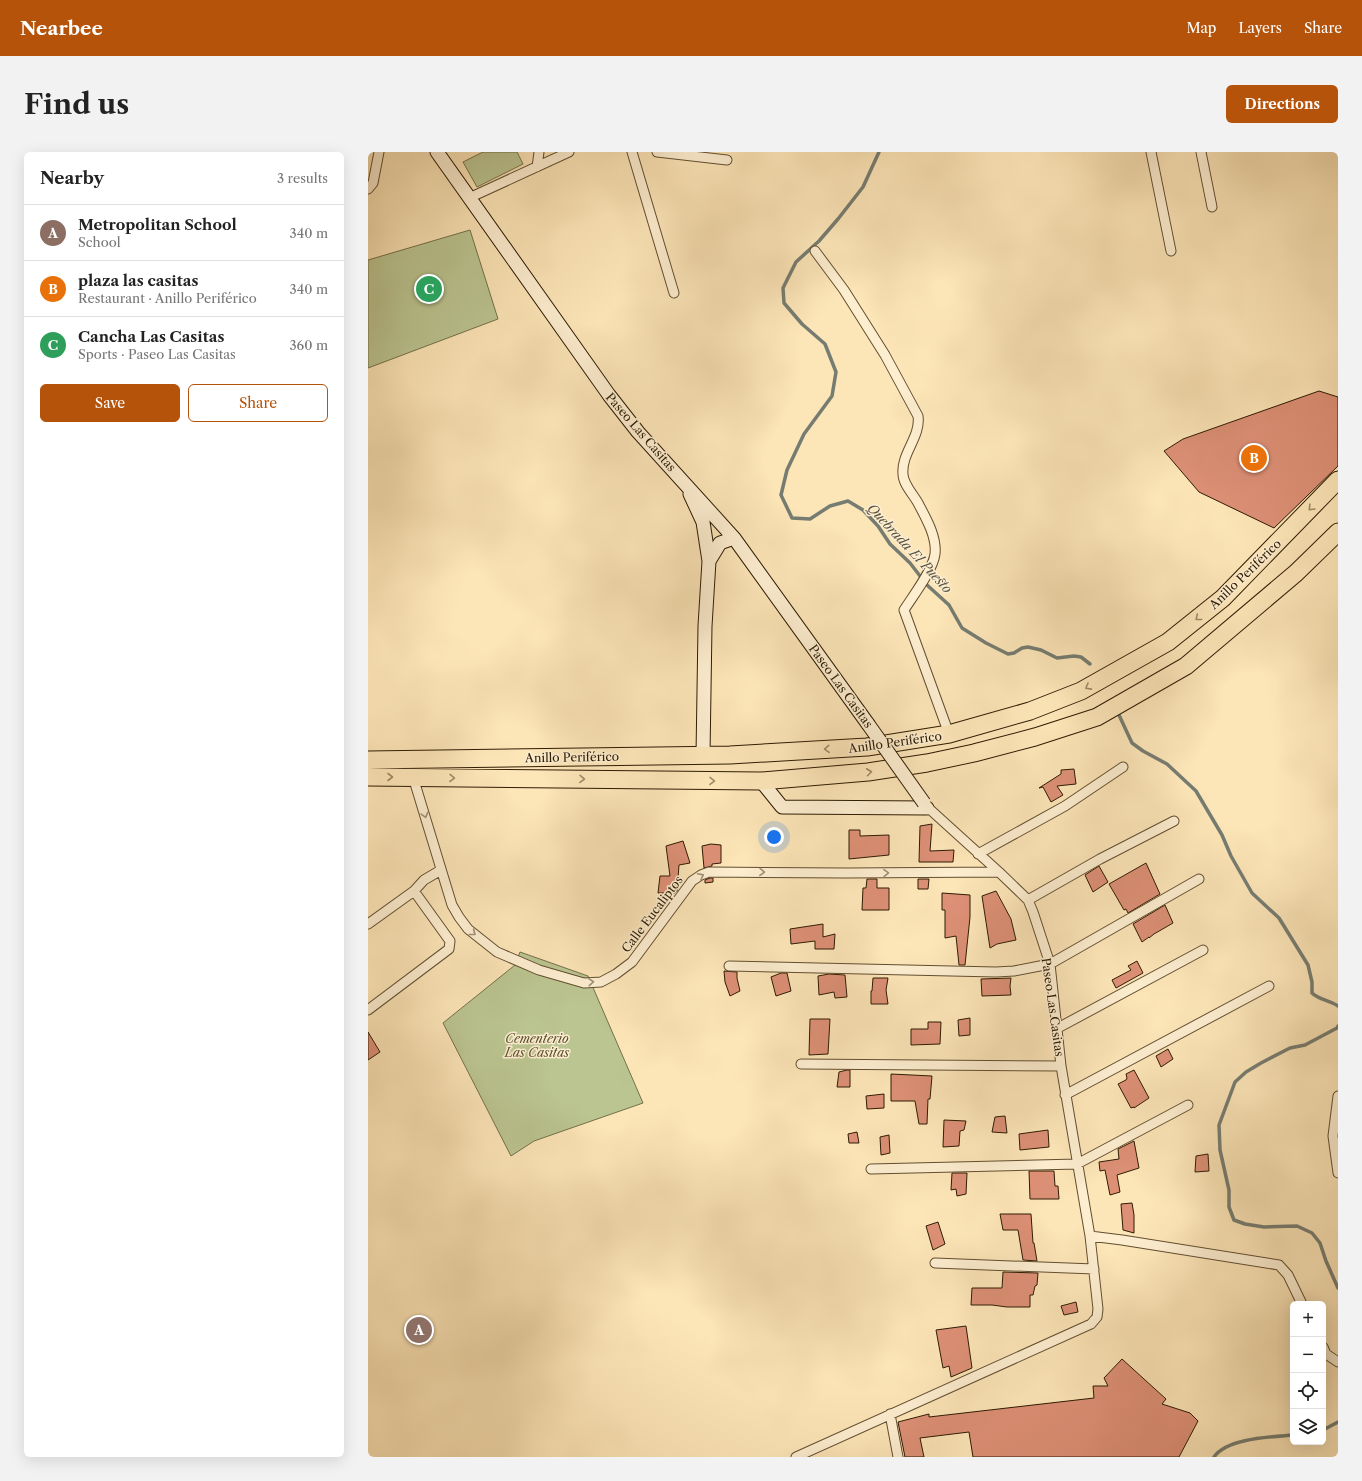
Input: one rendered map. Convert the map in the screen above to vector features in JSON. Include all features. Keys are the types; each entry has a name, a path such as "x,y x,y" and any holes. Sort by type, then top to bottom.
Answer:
{"highway":[{"name":"Anillo Periférico","path":"368,760 703,755 867,747 949,734 1030,710 1080,692 1168,642 1223,598 1338,480"},
{"name":"Anillo Periférico","path":"368,777 761,781 868,772 927,763 974,753 1036,737 1097,717 1186,666 1296,573 1338,532"}],"street":[{"path":"368,189 373,183 379,152"},
{"name":"Paseo Las Casitas","path":"437,152 608,395 638,432 734,538 926,805 1028,900 1033,912 1050,964 1061,1066 1090,1236 1098,1309 1091,1324 890,1414"},
{"path":"537,167 539,152"},
{"path":"469,198 569,152"},
{"path":"632,152 674,293"},
{"path":"657,152 694,154 727,160"},
{"path":"1151,152 1171,251"},
{"path":"1201,152 1212,207"},
{"path":"815,250 844,290 885,355 918,416 919,423 906,456 903,476 926,517 932,532 935,554 932,563 904,610 949,734"},
{"path":"684,482 703,522 709,561 705,626 703,755"},
{"path":"709,561 720,544 734,538"},
{"path":"978,854 1065,806 1123,767"},
{"name":"Calle Eucaliptos","path":"413,777 452,905 468,929 498,952 539,970 584,983 601,982 616,974 632,962 692,881 709,872 999,872"},
{"path":"761,781 782,808 926,805"},
{"path":"1028,900 1174,821"},
{"path":"368,924 414,891 424,880 441,870"},
{"path":"729,966 996,972 1014,971 1050,964 1199,879"},
{"path":"368,1010 449,949 450,942 414,891"},
{"path":"1056,1029 1203,950"},
{"path":"1066,1095 1269,986"},
{"path":"801,1064 1061,1066"},
{"path":"1338,1096 1333,1136 1338,1173"},
{"path":"871,1168 1077,1164 1188,1105"},
{"path":"1090,1236 1279,1265 1288,1275 1301,1301"},
{"path":"935,1263 1094,1269"},
{"path":"1326,1354 1338,1362"},
{"path":"796,1457 817,1453 890,1414 898,1457"}],"green space":[{"path":"483,152 517,152 523,164 477,187 463,162"},
{"path":"470,230 498,319 368,368 368,260"},
{"name":"Cementerio Las Casitas","path":"520,952 588,976 643,1103 534,1141 511,1156 443,1023 515,965"}],"building":[{"path":"1319,391 1338,397 1338,466 1274,528 1199,492 1164,451 1183,439"},
{"path":"1074,769 1076,784 1057,786 1063,795 1051,802 1043,787 1039,788 1061,774 1061,770"},
{"path":"932,824 930,851 954,850 953,862 919,862 920,826"},
{"path":"849,830 860,830 860,836 889,835 889,855 849,859"},
{"path":"683,841 690,863 679,865 677,891 675,893 658,893 660,876 670,876 666,846"},
{"path":"711,844 721,845 721,863 712,864 712,866 704,868 702,846"},
{"path":"1146,863 1160,894 1128,913 1126,909 1124,910 1109,884"},
{"path":"1099,866 1108,882 1093,892 1085,875"},
{"path":"713,878 713,882 705,883 705,880"},
{"path":"867,879 877,879 877,888 889,888 889,910 862,910 863,888 866,888"},
{"path":"918,879 929,879 928,889 918,889"},
{"path":"996,891 1011,919 1016,940 997,944 990,948 982,896"},
{"path":"942,893 970,895 970,917 965,965 959,965 956,936 945,938 945,910 942,910"},
{"path":"1165,905 1173,923 1142,942 1133,924"},
{"path":"823,924 823,937 835,934 834,949 815,949 815,941 791,944 790,929"},
{"path":"1137,961 1143,973 1116,988 1112,980 1131,970 1128,966"},
{"path":"724,971 737,972 740,991 730,996 725,982"},
{"path":"781,973 787,973 791,991 776,996 771,977"},
{"path":"829,974 845,975 847,997 835,998 834,992 819,995 818,976"},
{"path":"873,978 888,978 886,990 888,1004 871,1004"},
{"path":"1011,978 1011,995 982,996 981,979"},
{"path":"970,1018 970,1035 959,1036 958,1020"},
{"path":"810,1019 830,1019 828,1054 809,1055"},
{"path":"928,1022 941,1022 940,1044 911,1045 911,1029 928,1029"},
{"path":"368,1032 380,1052 368,1060"},
{"path":"1168,1049 1173,1059 1161,1067 1156,1056"},
{"path":"850,1070 850,1087 837,1087 839,1072"},
{"path":"1134,1070 1149,1098 1134,1108 1131,1108 1118,1084 1126,1080 1126,1074"},
{"path":"891,1074 932,1076 930,1099 928,1099 927,1124 919,1124 915,1101 891,1101"},
{"path":"884,1094 884,1108 867,1109 866,1096"},
{"path":"1005,1116 1007,1133 992,1132 995,1117"},
{"path":"944,1120 966,1121 964,1130 960,1131 959,1146 943,1147"},
{"path":"1048,1130 1049,1147 1020,1150 1019,1134"},
{"path":"857,1132 859,1143 849,1143 848,1134"},
{"path":"889,1135 890,1153 881,1155 880,1137"},
{"path":"1134,1141 1139,1168 1117,1175 1120,1192 1110,1195 1105,1170 1100,1171 1099,1162 1119,1159 1118,1149"},
{"path":"1208,1154 1209,1171 1195,1172 1196,1156"},
{"path":"1029,1171 1054,1171 1055,1186 1058,1186 1059,1199 1030,1199"},
{"path":"952,1173 967,1173 966,1194 957,1196 956,1189 951,1190"},
{"path":"1132,1203 1134,1233 1123,1230 1121,1204"},
{"path":"1000,1214 1031,1214 1033,1243 1037,1261 1023,1260 1018,1230 1003,1230"},
{"path":"938,1222 945,1244 933,1250 926,1226"},
{"path":"1003,1272 1038,1273 1037,1285 1035,1286 1033,1295 1030,1295 1030,1307 971,1305 972,1288 1002,1288"},
{"path":"1076,1302 1078,1312 1064,1315 1061,1306"},
{"path":"966,1326 972,1368 951,1377 949,1366 943,1368 936,1330"},
{"path":"1122,1359 1166,1399 1162,1404 1190,1413 1198,1421 1179,1457 973,1457 969,1432 920,1438 924,1457 905,1457 898,1422 929,1414 929,1417 1094,1398 1093,1386 1108,1386 1104,1378"}],"waterway":[{"name":"Quebrada El Puesto","path":"879,152 863,187 819,241 796,262 783,288 784,303 802,324 825,344 836,372 832,396 804,434 787,470 781,495 792,518 810,519 830,506 848,501 863,510 878,526 890,544 910,563 927,585 949,605 962,628 986,643 1008,654 1028,647 1041,650 1057,658 1074,656 1081,657 1090,664"},
{"name":"Quebrada El Puesto","path":"1119,715 1132,743 1143,751 1167,764 1196,791 1222,835 1231,856 1252,893 1279,918 1308,965 1312,982 1312,993 1338,1006"},
{"name":"Quebrada El Puesto","path":"1338,1026 1337,1028 1305,1045 1290,1048 1246,1072 1235,1082 1219,1125 1220,1150 1229,1190 1229,1207 1234,1220 1245,1224 1264,1227 1297,1226 1312,1233 1320,1243 1338,1288"},
{"name":"Quebrada El Puesto","path":"1326,1428 1338,1422"},
{"name":"Quebrada El Puesto","path":"1214,1457 1220,1451 1239,1442 1290,1435"}],"place":[{"name":"Cancha Las Casitas","path":"429,289"},
{"name":"plaza las casitas","path":"1254,458"},
{"name":"Metropolitan School","path":"419,1330"}]}
